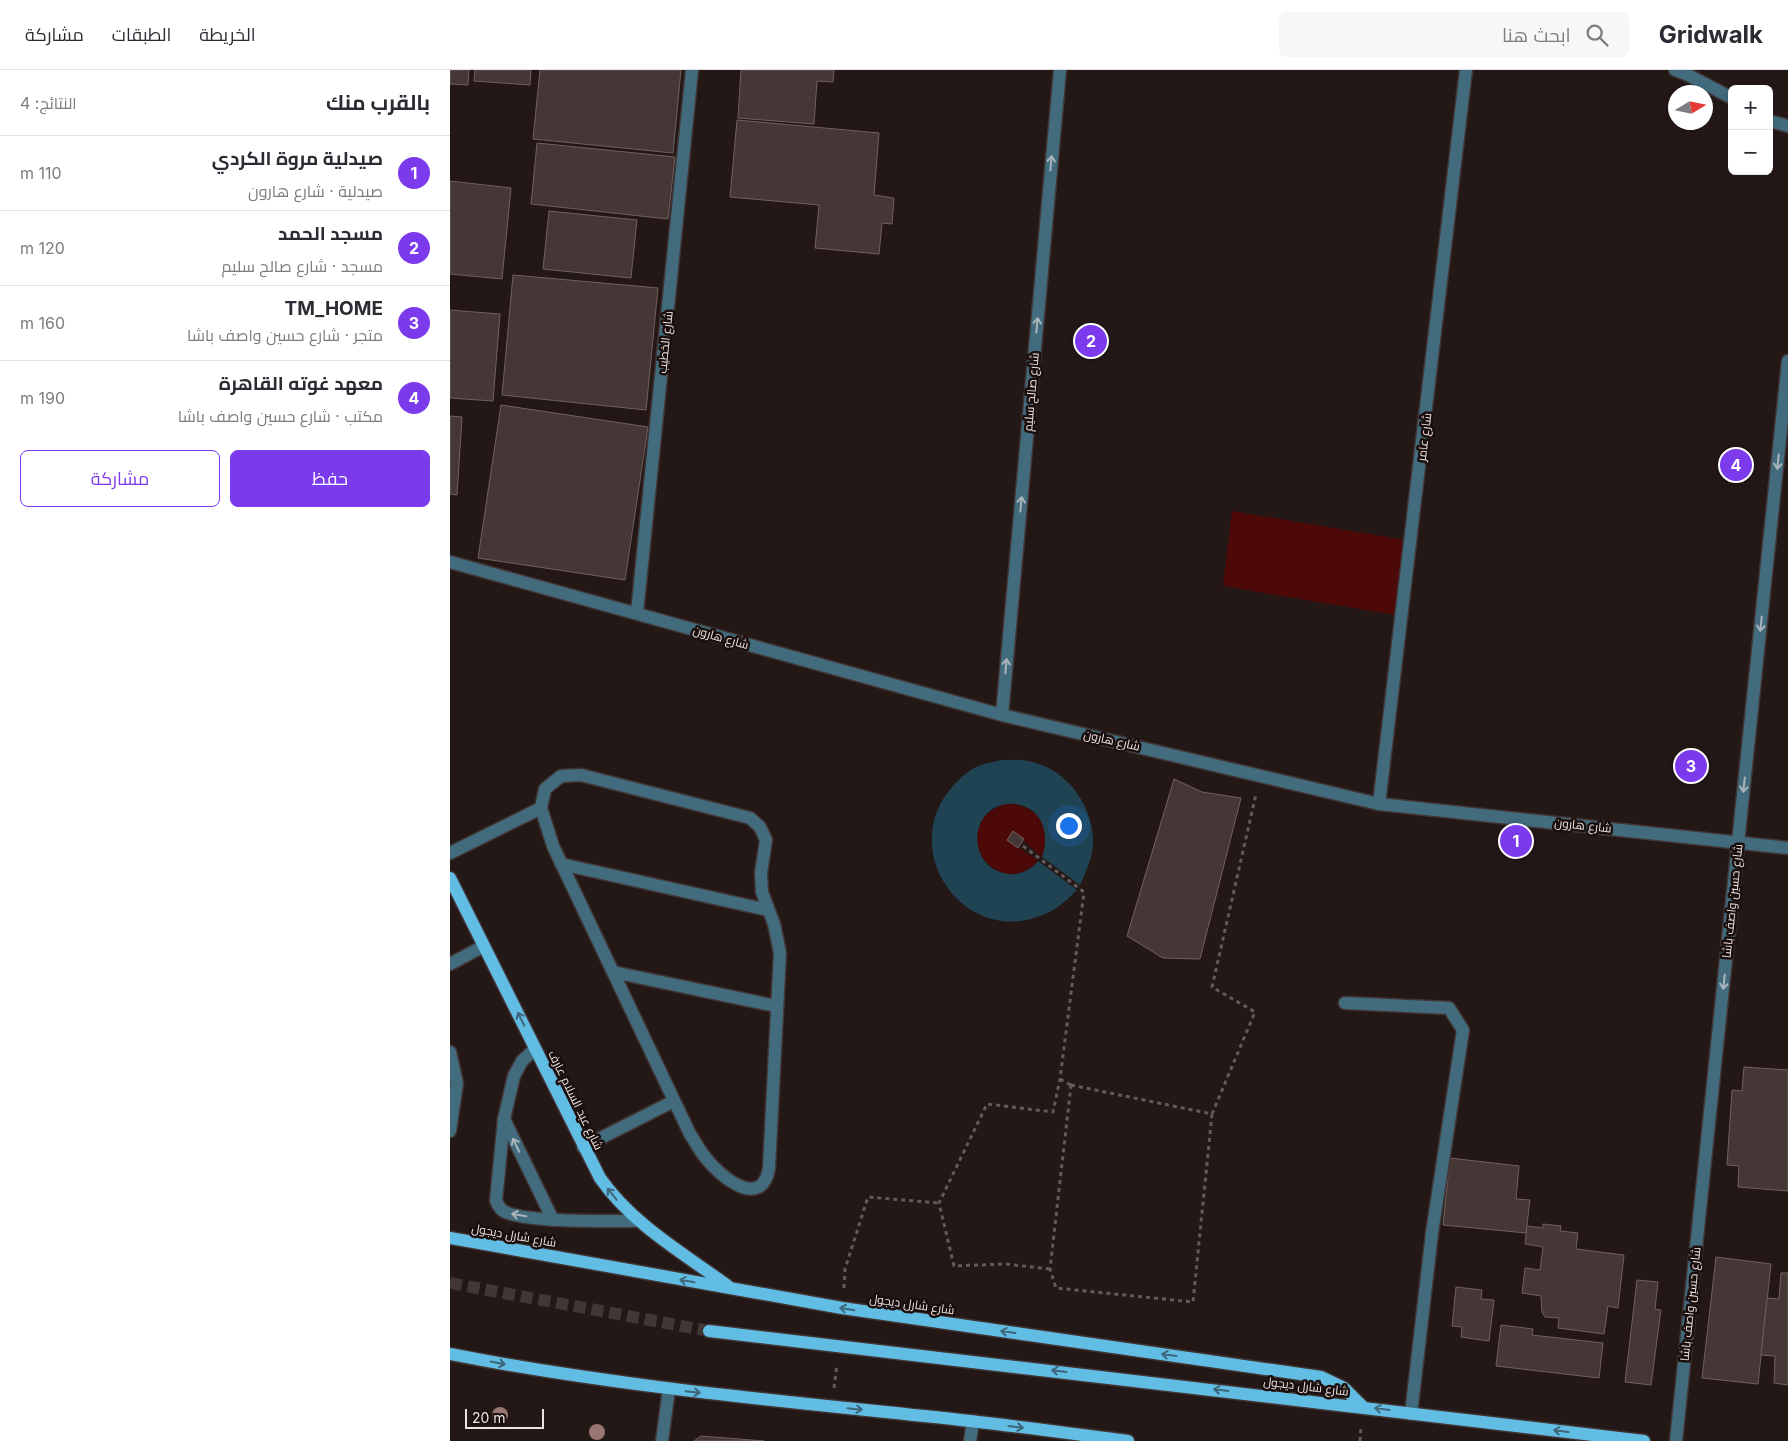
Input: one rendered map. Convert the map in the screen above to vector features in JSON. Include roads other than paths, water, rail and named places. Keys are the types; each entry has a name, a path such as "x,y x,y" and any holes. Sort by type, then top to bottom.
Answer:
{"main road":[{"name":"شارع عبد السلام عارف","path":"450,878 583,1147 611,1194 638,1221 732,1289"},
{"name":"شارع شارل ديجول","path":"450,1238 842,1308 1321,1377 1344,1388 1363,1407"},
{"name":"شارع شارل ديجول","path":"709,1331 1644,1441"},
{"path":"450,1354 528,1370 669,1389 973,1421 1128,1441"}],"street":[{"name":"شارع الخطيب","path":"638,614 692,70"},
{"name":"شارع صالح سليم","path":"1002,715 1060,70"},
{"name":"شارع عامر","path":"1379,804 1466,70"},
{"path":"1675,70 1728,96"},
{"path":"1773,122 1788,126"},
{"name":"شارع حسين واصف باشا","path":"1676,1441 1788,361"},
{"name":"شارع هارون","path":"450,562 1002,715 1260,774 1379,804 1738,841 1788,848"},
{"path":"581,775 750,818 760,827 766,840 761,873 762,892 776,931 780,953 767,1180 758,1189 745,1190 727,1178 705,1158 690,1134 561,864 546,827 541,808 545,789 561,776 581,775"},
{"path":"450,853 541,808"},
{"path":"561,864 768,910"},
{"path":"450,964 484,946"},
{"path":"613,972 776,1006"},
{"path":"1345,1003 1449,1008 1463,1030 1432,1234 1411,1414"},
{"path":"535,1049 518,1068 504,1120 496,1200 498,1206 508,1213 553,1220 638,1221"},
{"path":"450,1052 453,1084 450,1131"},
{"path":"583,1147 674,1101"},
{"path":"504,1120 553,1220"},
{"path":"662,1441 669,1389"},
{"path":"970,1441 973,1421"}],"water":[{"path":"1001,760 1025,760 1041,765 1064,779 1081,799 1087,811 1093,837 1091,856 1080,885 1042,857 1045,840 1044,832 1042,824 1033,811 1016,804 1001,805 989,812 981,822 978,834 978,847 983,859 993,869 1008,874 1017,874 1029,869 1038,861 1077,890 1051,911 1040,916 1014,922 989,918 967,907 950,891 938,869 932,846 934,821 948,792 971,770"}],"tunnel":[{"path":"450,1283 709,1331"}],"place":[{"name":"مسجد الحمد","path":"1091,341"},
{"name":"معهد غوته القاهرة","path":"1736,465"},
{"name":"TM_HOME","path":"1691,766"},
{"name":"صيدلية مروة الكردي","path":"1516,841"}]}
